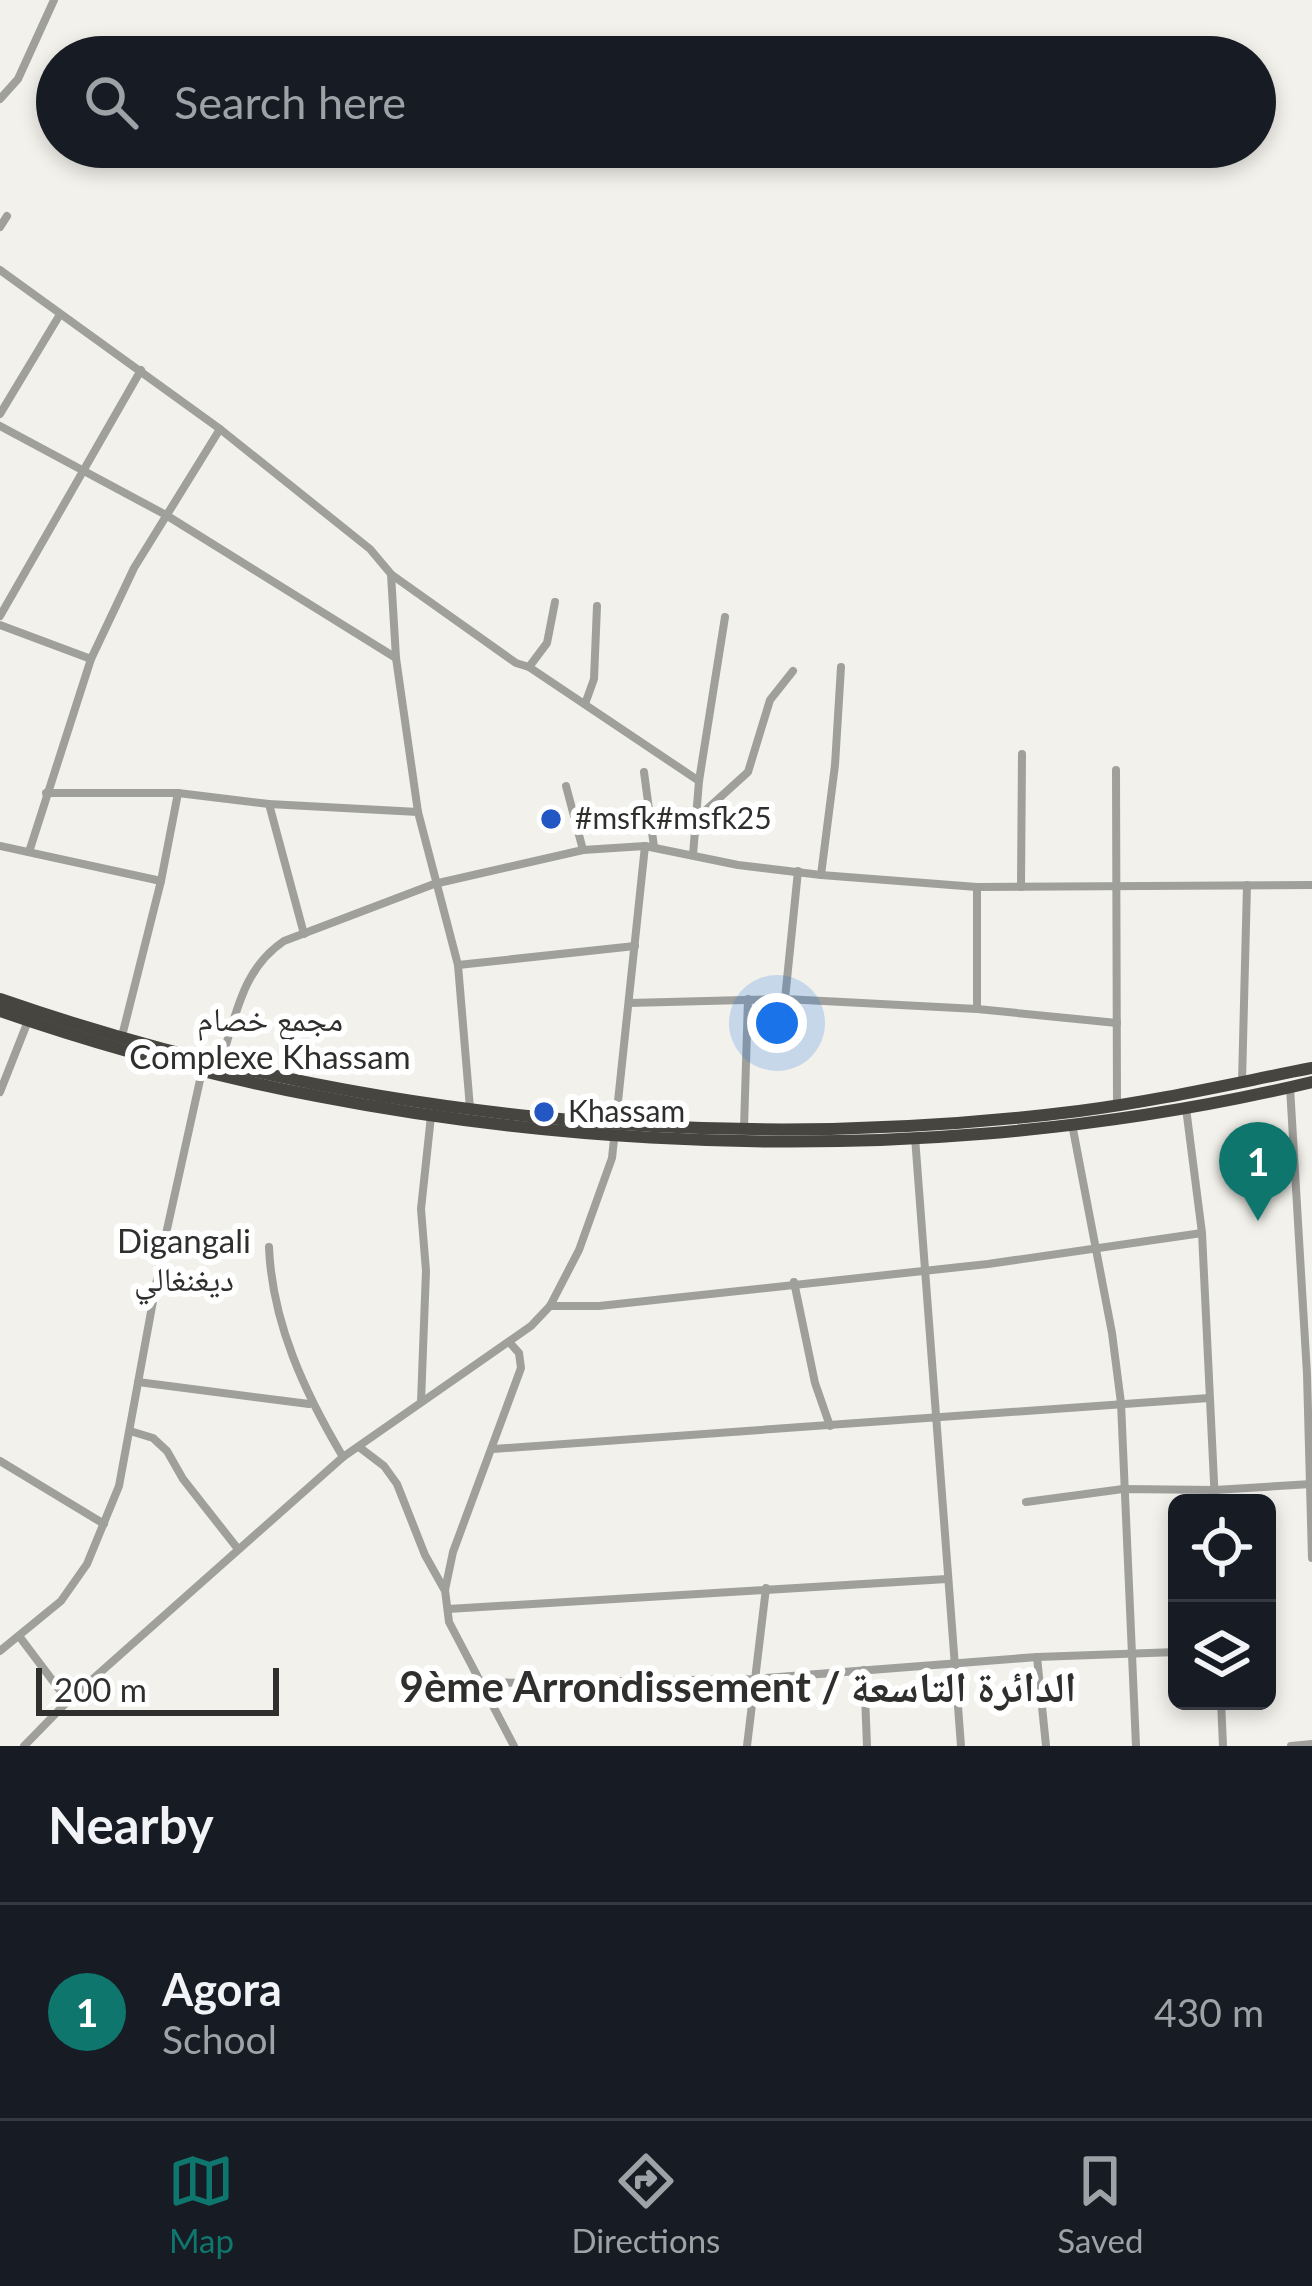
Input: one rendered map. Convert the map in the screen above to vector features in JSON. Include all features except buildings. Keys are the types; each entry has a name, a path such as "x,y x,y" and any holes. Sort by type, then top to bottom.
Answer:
{"highway":[{"path":"0,999 122,1036 329,1087 618,1130 900,1125 1117,1105 1312,1068"},
{"path":"0,1011 202,1071 431,1117 744,1139 915,1137 1072,1124 1312,1082"}],"street":[{"path":"38,36 54,0"},
{"path":"0,99 18,79 36,40"},
{"path":"0,226 7,216"},
{"path":"0,270 220,429 370,549 391,574 516,663 529,667 699,781"},
{"path":"0,414 59,316"},
{"path":"0,616 141,370"},
{"path":"0,426 166,515 396,658"},
{"path":"29,852 91,659 134,568 220,429"},
{"path":"391,574 396,658 418,812 458,965 470,1109"},
{"path":"529,667 547,643 555,602"},
{"path":"585,704 598,651 597,606"},
{"path":"693,855 699,781 725,617"},
{"path":"0,625 91,659"},
{"path":"821,875 841,667"},
{"path":"694,821 748,772 770,700 794,671"},
{"path":"1022,754 1022,887"},
{"path":"1116,770 1117,1105"},
{"path":"24,1746 68,1701 343,1457 509,1342 550,1306 579,1250 618,1130 635,946 650,846 644,772"},
{"path":"566,786 583,850"},
{"path":"46,793 178,794 418,812"},
{"path":"122,1036 178,794"},
{"path":"269,804 304,934"},
{"path":"0,846 161,881"},
{"path":"220,1061 251,972 262,956 304,934 434,884 583,850 650,846 821,875 977,887 1312,885"},
{"path":"785,999 798,871"},
{"path":"1242,1082 1247,885"},
{"path":"977,887 977,1009"},
{"path":"458,965 635,946"},
{"path":"743,1128 748,999"},
{"path":"629,1003 785,999 977,1009 1117,1023"},
{"path":"0,1092 28,1021"},
{"path":"0,1651 61,1601 87,1564 119,1486 202,1071"},
{"path":"1290,1088 1306,1273 1312,1558"},
{"path":"1185,1107 1202,1234 1215,1494"},
{"path":"421,1402 426,1271 421,1209 431,1117"},
{"path":"1072,1124 1121,1402 1136,1746"},
{"path":"915,1137 961,1746"},
{"path":"550,1306 599,1306 1094,1251 1202,1234"},
{"path":"269,1247 277,1307 310,1404 343,1457"},
{"path":"794,1282 815,1383 830,1426"},
{"path":"445,1591 453,1552 521,1368 519,1353 509,1342"},
{"path":"138,1382 310,1404"},
{"path":"493,1449 1209,1398"},
{"path":"130,1431 154,1438 166,1451 238,1549"},
{"path":"358,1447 398,1484 424,1555 445,1591 449,1622 511,1744"},
{"path":"0,1461 104,1524"},
{"path":"1026,1502 1123,1489 1310,1484"},
{"path":"448,1609 947,1579"},
{"path":"746,1746 766,1588"},
{"path":"20,1636 68,1701"},
{"path":"483,1683 754,1679 1036,1657 1168,1652"},
{"path":"1036,1657 1046,1746"},
{"path":"864,1670 867,1746"},
{"path":"1221,1710 1223,1746"},
{"path":"1291,1746 1312,1744"}],"place":[{"name":"#msfk#msfk25","path":"551,819"},
{"name":"Khassam","path":"544,1112"},
{"name":"Agora","path":"1258,1221"}],"district":[{"name":"مجمع خصام Complexe Khassam","path":"270,1038"},
{"name":"Digangali ديغنغالي","path":"184,1260"},
{"name":"9ème Arrondissement / الدائرة التاسعة","path":"738,1687"}]}
